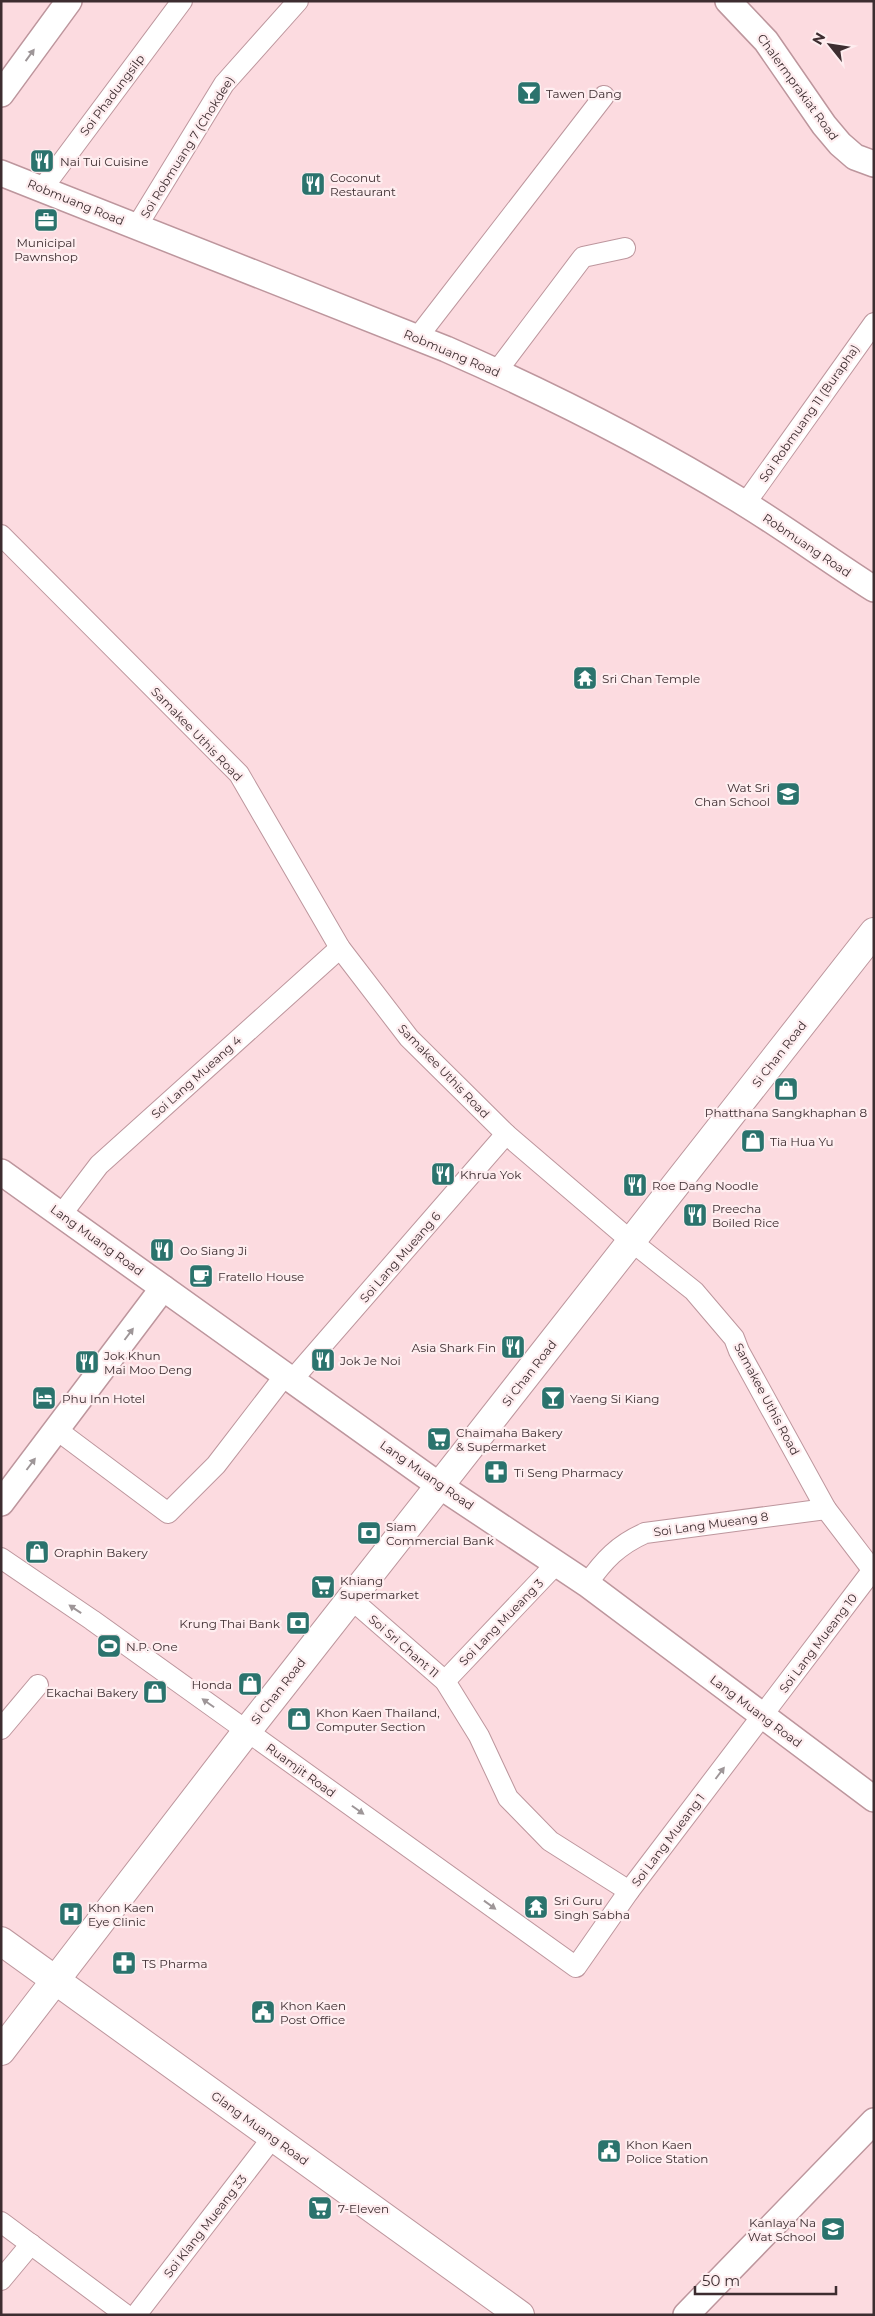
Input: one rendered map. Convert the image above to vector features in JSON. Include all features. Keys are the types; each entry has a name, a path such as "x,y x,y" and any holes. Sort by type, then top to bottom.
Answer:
{"main road":[{"name":"Si Chan Road","path":"1,2051 247,1731 874,932"},
{"name":"Glang Muang Road","path":"1,1941 520,2315"}],"street":[{"path":"1,94 68,1"},
{"name":"Soi Phadungsilp","path":"42,189 182,1"},
{"name":"Soi Robmuang 7 (Chokdee)","path":"137,226 224,84 298,1"},
{"name":"Chalermprakiat Road","path":"728,1 766,41 824,125 840,144 854,157 874,164"},
{"path":"417,338 604,96"},
{"name":"Robmuang Road","path":"1,173 496,371 606,424 745,504 874,589"},
{"path":"496,371 583,258 625,248"},
{"name":"Soi Robmuang 11 (Burapha)","path":"745,504 874,323"},
{"name":"Samakee Uthis Road","path":"1,535 239,774 340,948 409,1038 506,1134 694,1291 734,1338 739,1351 826,1508 873,1571"},
{"name":"Soi Lang Mueang 4","path":"61,1215 99,1165 340,948"},
{"name":"Soi Lang Mueang 6","path":"57,1430 168,1513 216,1465 290,1377 506,1134"},
{"name":"Lang Muang Road","path":"1,1172 440,1486 587,1584 874,1799"},
{"path":"1,1503 163,1288"},
{"name":"Soi Lang Mueang 8","path":"587,1584 601,1564 625,1542 645,1533 826,1508"},
{"name":"Ruamjit Road","path":"1,1558 247,1731 576,1967"},
{"name":"Soi Lang Mueang 3","path":"445,1681 557,1563"},
{"name":"Soi Lang Mueang 10","path":"764,1716 873,1571"},
{"name":"Soi Sri Chant 11","path":"351,1599 445,1681 479,1736 508,1798 550,1841 629,1891"},
{"path":"1,1729 38,1685"},
{"name":"Soi Lang Mueang 1","path":"576,1967 629,1891 764,1716"},
{"path":"686,2315 874,2121"},
{"name":"Soi Klang Mueang 33","path":"136,2315 273,2137"},
{"path":"1,2222 126,2315"},
{"path":"1,2280 31,2244"}],"place":[{"name":"Tawen Dang","path":"529,93"},
{"name":"Nai Tui Cuisine","path":"42,161"},
{"name":"Coconut Restaurant","path":"313,184"},
{"name":"Municipal Pawnshop","path":"46,220"},
{"name":"Sri Chan Temple","path":"585,678"},
{"name":"Wat Sri Chan School","path":"788,794"},
{"name":"Phatthana Sangkhaphan 8","path":"786,1089"},
{"name":"Tia Hua Yu","path":"753,1141"},
{"name":"Khrua Yok","path":"443,1174"},
{"name":"Roe Dang Noodle","path":"635,1185"},
{"name":"Preecha Boiled Rice","path":"695,1215"},
{"name":"Oo Siang Ji","path":"162,1250"},
{"name":"Fratello House","path":"201,1276"},
{"name":"Asia Shark Fin","path":"513,1347"},
{"name":"Jok Je Noi","path":"323,1360"},
{"name":"Jok Khun Mai Moo Deng","path":"87,1362"},
{"name":"Phu Inn Hotel","path":"44,1398"},
{"name":"Yaeng Si Kiang","path":"553,1398"},
{"name":"Chaimaha Bakery & Supermarket","path":"439,1439"},
{"name":"Ti Seng Pharmacy","path":"496,1472"},
{"name":"Siam Commercial Bank","path":"369,1533"},
{"name":"Oraphin Bakery","path":"37,1552"},
{"name":"Khiang Supermarket","path":"323,1587"},
{"name":"Krung Thai Bank","path":"298,1623"},
{"name":"N.P. One","path":"109,1646"},
{"name":"Honda","path":"250,1684"},
{"name":"Ekachai Bakery","path":"155,1692"},
{"name":"Khon Kaen Thailand, Computer Section","path":"299,1719"},
{"name":"Sri Guru Singh Sabha","path":"536,1907"},
{"name":"Khon Kaen Eye Clinic","path":"71,1914"},
{"name":"TS Pharma","path":"124,1963"},
{"name":"Khon Kaen Post Office","path":"263,2012"},
{"name":"Khon Kaen Police Station","path":"609,2151"},
{"name":"7-Eleven","path":"320,2208"},
{"name":"Kanlaya Na Wat School","path":"833,2229"}]}
